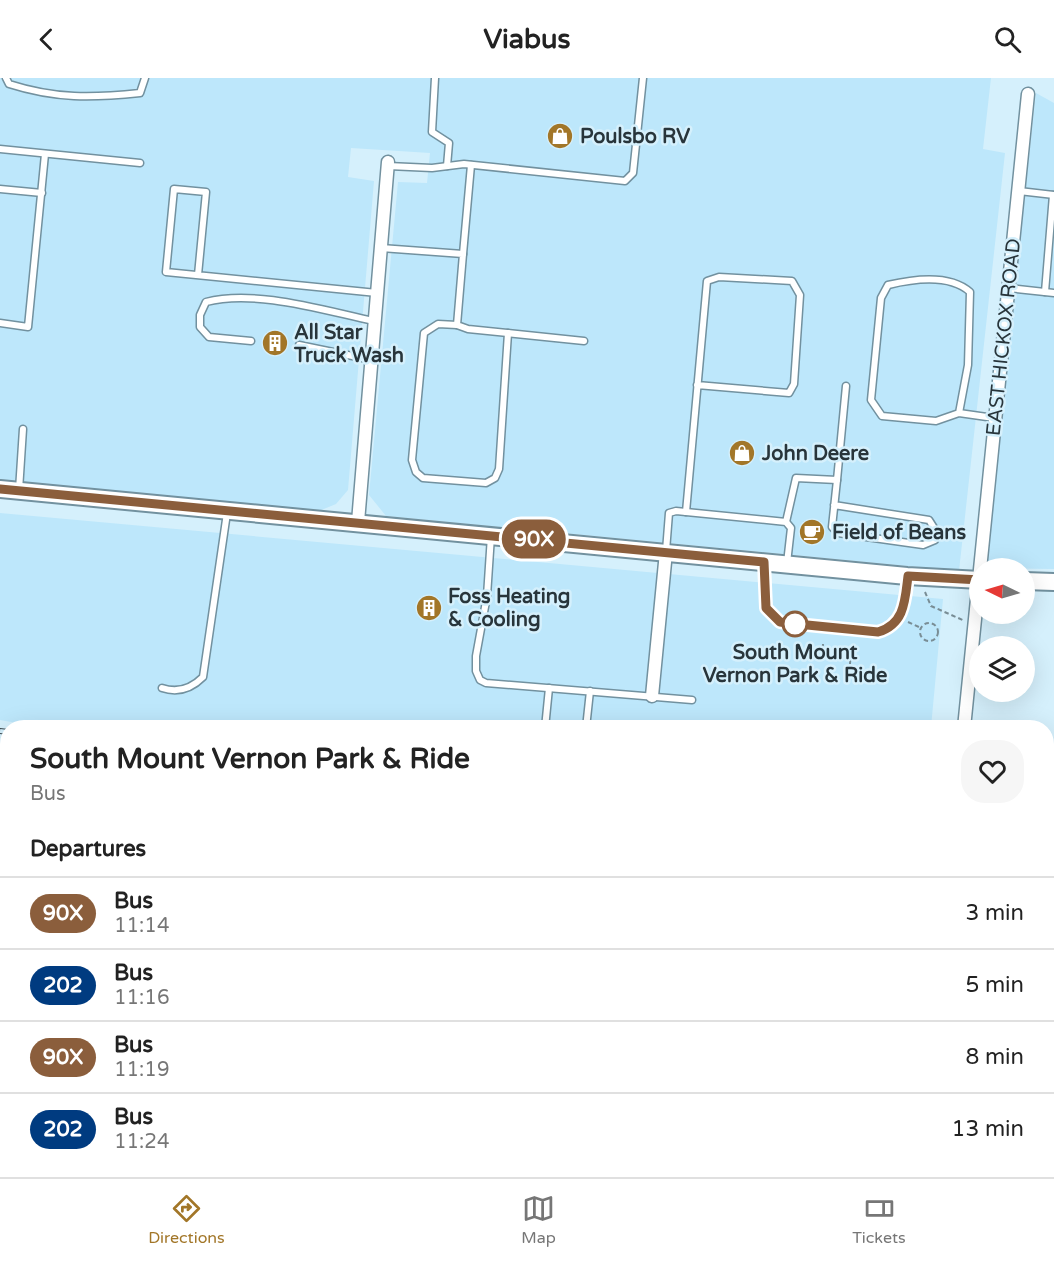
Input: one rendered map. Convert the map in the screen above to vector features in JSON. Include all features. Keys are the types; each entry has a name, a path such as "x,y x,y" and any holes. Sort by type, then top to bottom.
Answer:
{"street":[{"name":"EAST HICKOX ROAD","path":"981,558 1028,94"},
{"path":"358,522 388,164"},
{"path":"0,489 908,576 969,579"},
{"path":"652,696 666,552"},
{"path":"1035,581 1054,582"},
{"name":"EAST HICKOX ROAD","path":"965,720 974,624"}],"lane":[{"path":"6,78 9,84 29,90 91,99 140,93 145,78"},
{"path":"435,78 432,132 449,143 447,166"},
{"path":"388,164 471,165 624,181 633,174 642,78"},
{"path":"0,149 140,163"},
{"path":"0,323 28,327 45,154"},
{"path":"457,325 471,165"},
{"path":"0,189 42,193"},
{"path":"198,275 206,192 174,189 166,272 377,293"},
{"path":"1018,191 1054,195 1045,292"},
{"path":"381,248 463,254"},
{"path":"686,512 697,385 707,281 719,277 792,281 800,295 794,384 789,393 697,385"},
{"path":"959,414 968,365 970,291 960,283 918,279 888,285 880,298 871,400 882,416 936,421 959,414 994,418"},
{"path":"1008,288 1054,293"},
{"path":"251,341 209,336 200,327 200,315 206,302 220,298 255,299 375,321"},
{"path":"508,333 499,469 495,478 486,483 423,478 416,472 412,460 424,333 438,324 584,341"},
{"path":"299,345 372,360"},
{"path":"834,505 929,520 936,531 935,540 923,545 838,533 832,527 834,505 837,480 846,386"},
{"path":"19,490 23,429"},
{"path":"786,522 796,478 837,480"},
{"path":"162,688 174,692 196,684 203,677 227,510"},
{"path":"666,552 669,513 686,512 786,522 791,528 787,564"},
{"path":"491,535 487,596 476,656 476,671 480,680 692,700"},
{"path":"764,562 766,608 771,615 787,623 832,628 878,632 890,629 903,610 908,576"},
{"path":"546,720 549,688"},
{"path":"587,720 590,691"}],"path":[{"path":"925,592 932,606 963,621 969,622"},
{"path":"908,622 921,628"},
{"path":"931,623 937,627 938,635 928,640 921,636 921,628 931,623"},
{"path":"807,654 808,643"},
{"path":"822,655 823,644"},
{"path":"837,646 837,656"},
{"path":"850,664 851,647"}],"shaded area":[{"path":"0,78 991,78 983,149 1005,153 959,571 386,516 369,495 398,182 427,183 430,153 351,148 348,177 374,181 348,490 336,504 319,511 0,481"},
{"path":"1036,93 1054,103 1054,569 1035,569 1035,558 985,558"},
{"path":"0,513 943,599 932,720 0,720"}],"bus line":[{"name":"90X","path":"0,489 764,562 766,608 780,622 878,632 890,629 903,610 908,576 969,579"}],"place":[{"name":"Poulsbo RV","path":"560,136"},
{"name":"All Star Truck Wash","path":"275,343"},
{"name":"John Deere","path":"742,453"},
{"name":"Field of Beans","path":"812,532"},
{"name":"Foss Heating & Cooling","path":"429,608"},
{"name":"South Mount Vernon Park & Ride","path":"795,624"}]}
